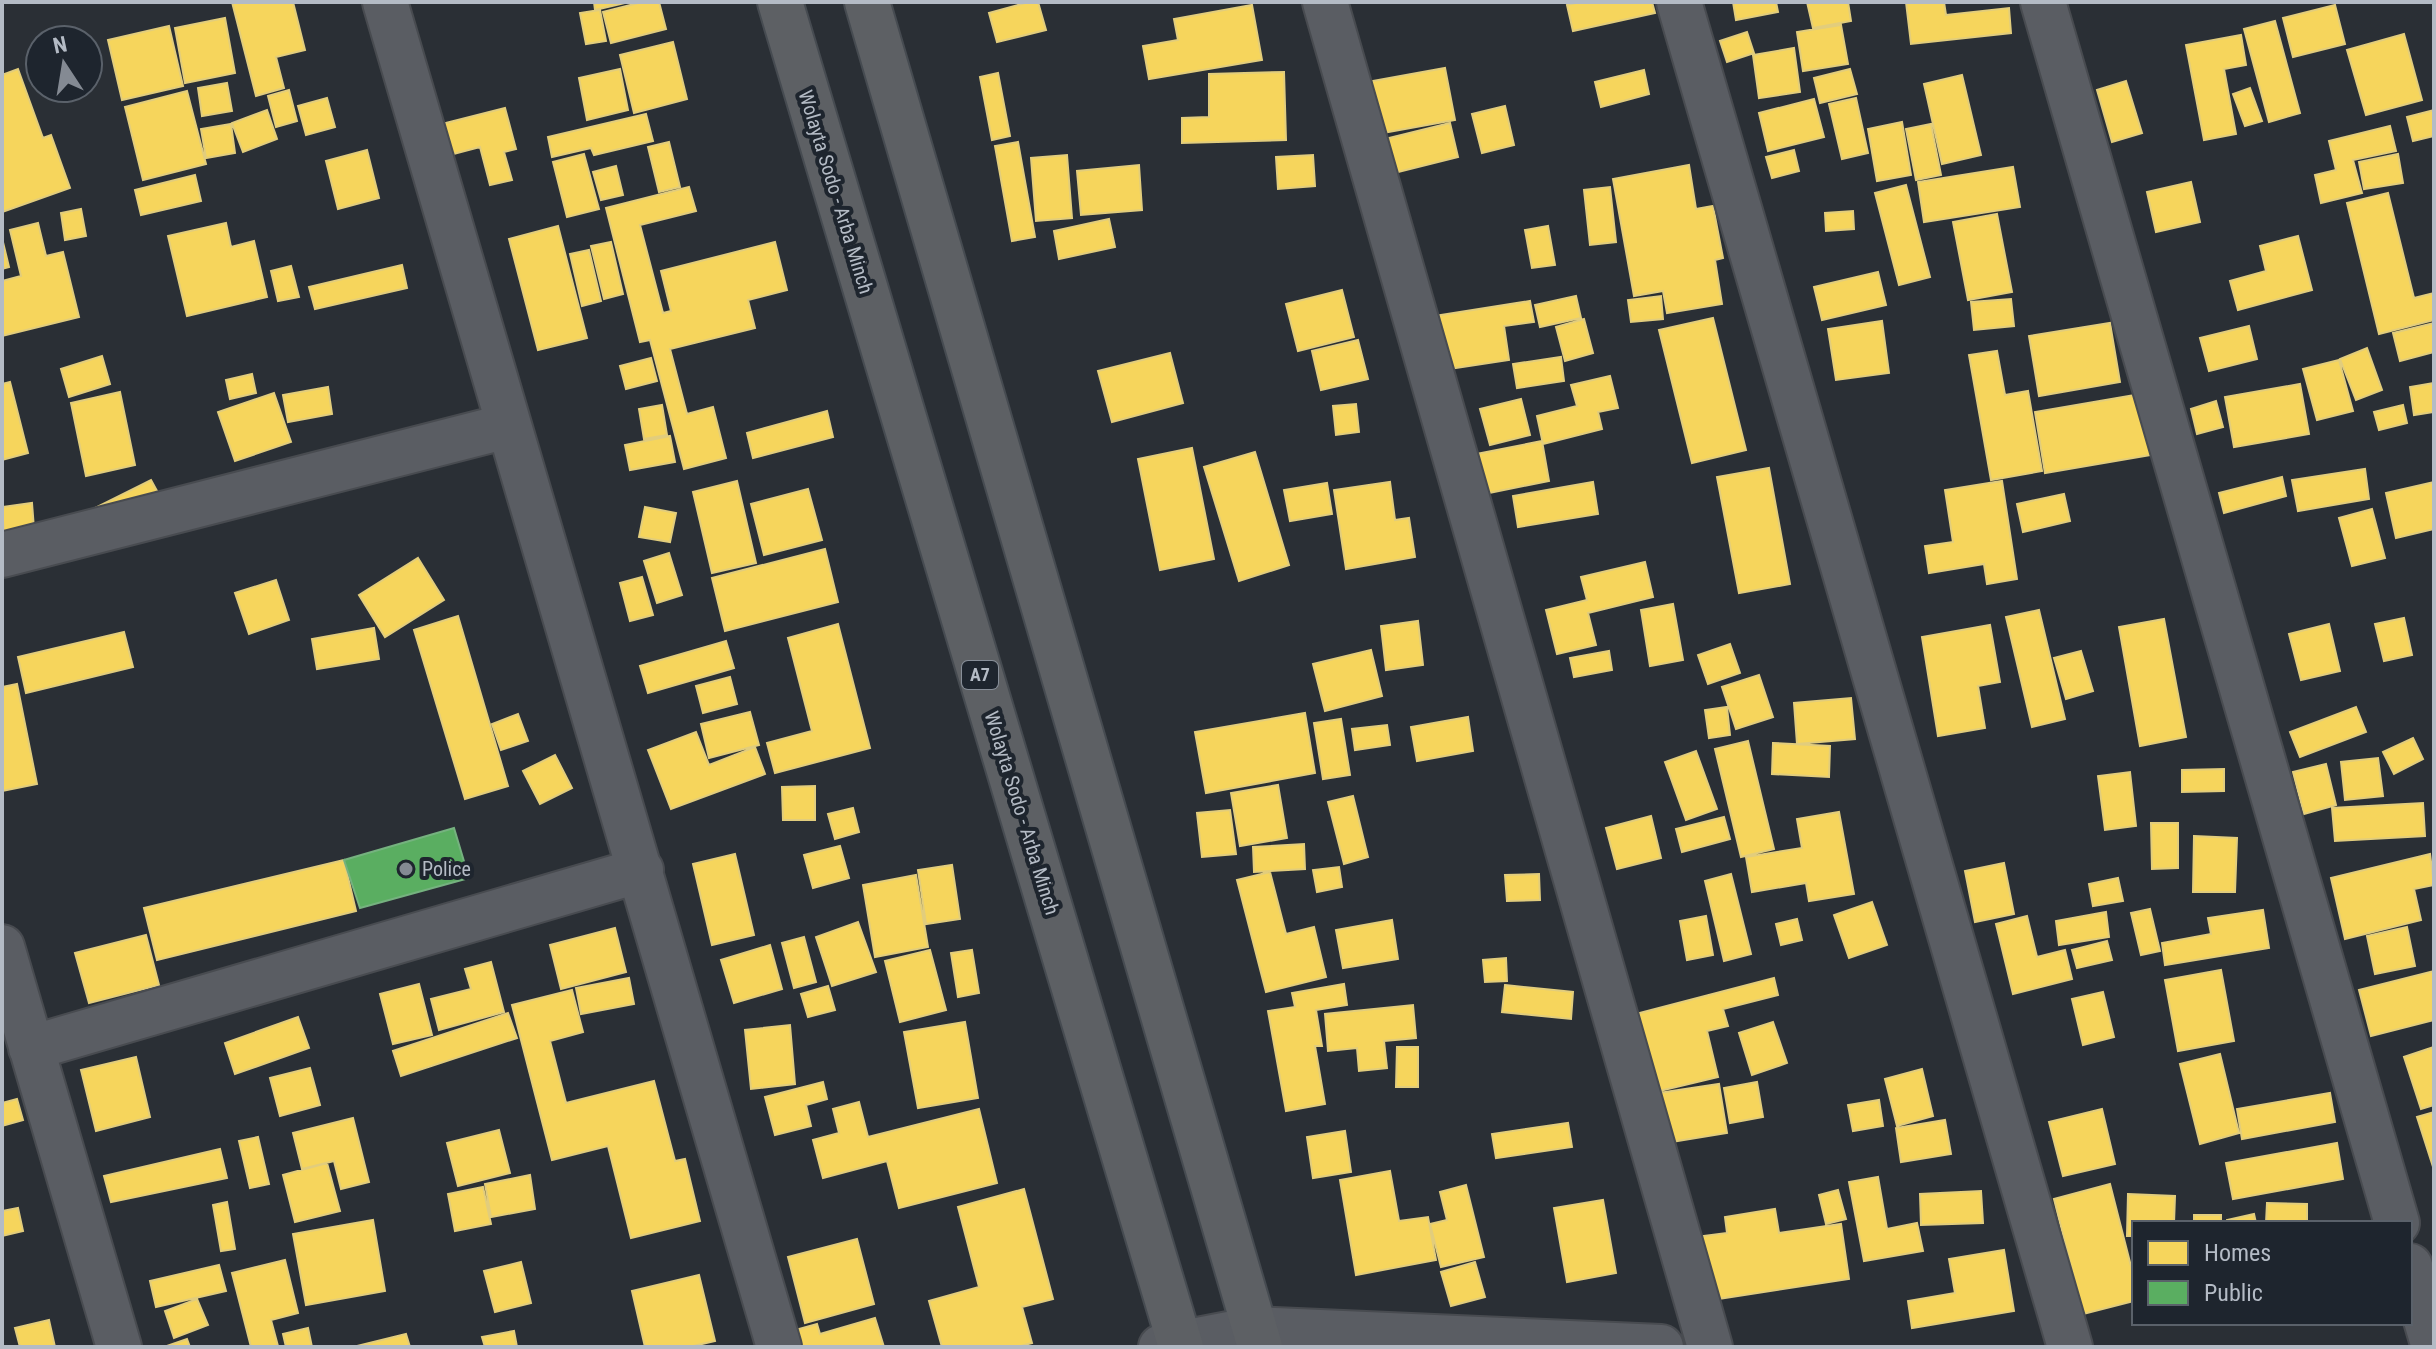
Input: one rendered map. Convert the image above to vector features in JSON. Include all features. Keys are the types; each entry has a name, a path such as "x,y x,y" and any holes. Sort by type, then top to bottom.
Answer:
{"highway":[{"name":"Wolayta Sodo - Arba Minch","path":"780,2 1174,1345"},
{"path":"867,2 1257,1338"}],"street":[{"path":"385,2 779,1347"},
{"path":"1325,2 1710,1347"},
{"path":"1679,2 2070,1347"},
{"path":"2043,2 2396,1221"},
{"path":"2,555 507,426"},
{"path":"31,1048 641,870"},
{"path":"2,947 119,1347"},
{"path":"2412,1273 2434,1347"},
{"path":"1174,1345 1257,1338 1661,1347"}],"building: Homes":[{"path":"232,2 293,2 305,50 276,57 284,88 256,96"},
{"path":"594,2 629,2 595,10"},
{"path":"642,2 659,2 666,29 611,43 603,12"},
{"path":"1038,2 1046,30 997,42 989,13"},
{"path":"1580,2 1652,2 1655,13 1573,31 1567,5"},
{"path":"1733,2 1776,2 1778,12 1736,20"},
{"path":"1807,2 1848,2 1851,21 1813,28"},
{"path":"1906,2 1944,2 1946,15 2009,8 2011,33 1911,44"},
{"path":"1252,5 1262,60 1149,79 1143,46 1178,40 1174,19"},
{"path":"2335,5 2345,44 2293,57 2283,18"},
{"path":"600,10 606,41 586,44 580,13"},
{"path":"225,18 235,73 185,83 175,28"},
{"path":"2275,21 2300,113 2269,122 2244,29"},
{"path":"1841,25 1848,64 1803,71 1797,32"},
{"path":"169,26 183,86 122,100 108,40"},
{"path":"1747,32 1754,53 1727,62 1720,41"},
{"path":"2404,34 2422,100 2366,115 2347,50"},
{"path":"2241,35 2246,65 2224,69 2236,134 2204,140 2186,45"},
{"path":"673,42 687,99 634,113 620,55"},
{"path":"1794,48 1800,92 1759,98 1753,55"},
{"path":"1445,68 1455,120 1377,134 1367,82"},
{"path":"18,69 24,86 24,104 31,104 43,138 51,135 70,188 2,212 2,75"},
{"path":"620,69 628,110 587,120 579,78"},
{"path":"1850,69 1857,94 1820,103 1814,78"},
{"path":"1644,70 1649,94 1601,107 1595,82"},
{"path":"1284,72 1286,140 1182,143 1182,118 1209,117 1209,74"},
{"path":"998,73 1010,136 992,140 980,77"},
{"path":"1962,75 1981,155 1942,164 1924,84"},
{"path":"2126,81 2142,133 2112,142 2097,90"},
{"path":"227,83 232,111 202,116 198,88"},
{"path":"2250,88 2262,121 2245,126 2233,94"},
{"path":"289,90 297,121 276,127 268,96"},
{"path":"187,91 206,164 143,180 125,107"},
{"path":"327,98 335,127 306,135 298,106"},
{"path":"1856,98 1868,153 1842,159 1829,104"},
{"path":"1814,99 1824,137 1768,151 1759,113"},
{"path":"1505,106 1514,145 1482,153 1472,114"},
{"path":"505,108 516,149 504,152 512,180 490,185 480,147 442,157 434,126"},
{"path":"267,110 277,139 243,152 232,123"},
{"path":"2434,110 2434,136 2413,141 2407,117"},
{"path":"646,114 653,141 594,155 591,148 552,157 548,137"},
{"path":"1902,122 1911,175 1877,181 1868,129"},
{"path":"1450,123 1458,157 1390,174 1381,140"},
{"path":"231,124 235,153 206,158 201,129"},
{"path":"1931,124 1941,175 1916,180 1906,129"},
{"path":"2390,126 2396,151 2353,160 2362,193 2321,203 2315,175 2336,170 2329,141"},
{"path":"669,142 680,187 659,192 648,147"},
{"path":"1018,142 1035,237 1012,241 995,146"},
{"path":"367,150 379,198 338,209 326,161"},
{"path":"1794,150 1799,171 1772,178 1766,157"},
{"path":"584,154 599,209 567,217 553,162"},
{"path":"2398,154 2403,183 2364,189 2359,162"},
{"path":"1067,155 1072,218 1036,221 1031,158"},
{"path":"1313,155 1315,186 1278,189 1276,157"},
{"path":"1139,165 1142,210 1081,215 1077,171"},
{"path":"1689,165 1696,209 1713,206 1723,258 1715,260 1722,304 1667,313 1663,291 1634,296 1613,179"},
{"path":"616,166 623,195 601,200 593,172"},
{"path":"2013,167 2020,207 1924,222 1918,182"},
{"path":"195,175 201,201 141,215 135,190"},
{"path":"2191,182 2200,222 2156,232 2147,192"},
{"path":"1906,185 1930,277 1899,285 1875,193"},
{"path":"689,187 696,211 640,225 663,313 671,311 661,271 775,242 787,290 748,300 755,328 670,349 687,414 713,407 726,458 684,469 650,340 640,342 606,208"},
{"path":"1610,187 1616,242 1590,245 1584,190"},
{"path":"2388,193 2414,298 2434,293 2434,320 2379,334 2347,203"},
{"path":"81,209 86,236 65,240 61,213"},
{"path":"1853,211 1854,229 1826,231 1825,213"},
{"path":"1997,214 2012,292 1968,300 1953,222"},
{"path":"1109,219 1115,247 1059,259 1054,231"},
{"path":"38,223 46,256 63,252 79,317 2,336 2,281 21,276 10,230"},
{"path":"226,223 231,247 254,241 267,297 187,316 168,236"},
{"path":"558,226 587,338 538,350 509,239"},
{"path":"1548,226 1555,265 1532,268 1525,230"},
{"path":"2298,236 2312,290 2238,310 2230,281 2266,271 2260,246"},
{"path":"2,238 9,267 2,269"},
{"path":"611,242 623,294 604,299 591,246"},
{"path":"589,250 601,301 582,306 570,254"},
{"path":"402,265 407,288 315,309 309,287"},
{"path":"291,266 299,297 278,301 271,271"},
{"path":"1878,272 1886,305 1822,320 1814,287"},
{"path":"1342,290 1354,337 1298,351 1286,304"},
{"path":"1576,296 1581,318 1540,327 1535,305"},
{"path":"1661,296 1663,319 1631,322 1628,300"},
{"path":"2011,299 2014,326 1974,330 1971,302"},
{"path":"1530,301 1534,322 1504,326 1509,360 1442,370 1434,316"},
{"path":"1713,318 1746,450 1692,463 1659,330"},
{"path":"1584,319 1593,353 1565,361 1556,327"},
{"path":"1882,321 1889,373 1836,380 1828,329"},
{"path":"2110,323 2120,382 2039,396 2029,336"},
{"path":"2434,323 2434,352 2400,361 2393,333"},
{"path":"2249,326 2257,359 2209,371 2200,338"},
{"path":"1358,340 1368,379 1321,390 1312,351"},
{"path":"2367,348 2382,390 2356,400 2340,359"},
{"path":"1997,351 2005,395 2028,391 2042,471 1991,480 1969,355"},
{"path":"1170,353 1183,403 1112,422 1098,371"},
{"path":"102,356 110,384 69,397 61,369"},
{"path":"1561,357 1564,381 1517,388 1513,364"},
{"path":"651,358 657,381 626,389 620,366"},
{"path":"2339,360 2353,411 2317,420 2303,369"},
{"path":"252,374 256,393 230,399 226,380"},
{"path":"1610,376 1618,408 1598,412 1602,429 1543,444 1537,416 1577,406 1571,385"},
{"path":"10,382 28,453 2,460 2,384"},
{"path":"2434,383 2434,412 2414,415 2410,387"},
{"path":"2300,384 2309,434 2234,447 2225,397"},
{"path":"328,387 332,414 288,422 283,395"},
{"path":"120,392 135,465 86,476 71,403"},
{"path":"274,393 291,442 235,461 218,412"},
{"path":"2141,394 2151,455 2045,473 2035,412"},
{"path":"1521,399 1530,435 1490,445 1480,409"},
{"path":"2216,401 2223,427 2197,434 2191,409"},
{"path":"1356,404 1359,432 1336,435 1333,406"},
{"path":"662,405 667,435 644,439 639,409"},
{"path":"2403,405 2407,423 2379,430 2374,412"},
{"path":"827,411 833,437 753,458 747,433"},
{"path":"670,436 675,462 630,470 625,445"},
{"path":"1542,441 1549,481 1479,495 1471,455"},
{"path":"1192,448 1214,559 1160,570 1138,459"},
{"path":"1255,452 1289,565 1239,581 1204,467"},
{"path":"1769,468 1790,584 1739,593 1717,477"},
{"path":"2365,469 2369,499 2298,511 2292,480"},
{"path":"2282,477 2286,496 2224,513 2219,493"},
{"path":"151,480 162,500 71,520"},
{"path":"737,481 756,563 712,573 693,492"},
{"path":"2002,481 2017,579 1987,584 1984,564 1929,573 1925,546 1953,542 1945,490"},
{"path":"1390,482 1395,520 1409,518 1415,557 1346,569 1334,490"},
{"path":"1593,482 1598,514 1518,527 1513,496"},
{"path":"2434,482 2434,529 2396,538 2386,493"},
{"path":"1327,483 1332,514 1290,521 1284,490"},
{"path":"808,489 822,540 764,555 751,504"},
{"path":"2064,494 2070,521 2023,532 2017,504"},
{"path":"32,503 34,529 4,533 2,507"},
{"path":"645,507 676,513 670,542 639,537"},
{"path":"2372,509 2385,558 2352,566 2339,518"},
{"path":"825,549 838,602 725,631 712,578"},
{"path":"669,553 682,595 657,603 644,561"},
{"path":"418,558 444,600 385,637 359,595"},
{"path":"1645,562 1653,597 1588,613 1596,645 1557,654 1546,610 1587,600 1581,577"},
{"path":"642,577 653,615 630,621 620,583"},
{"path":"276,580 289,620 249,634 235,593"},
{"path":"1673,604 1683,660 1650,666 1641,610"},
{"path":"2039,610 2065,719 2032,727 2006,617"},
{"path":"458,616 508,786 465,799 414,630"},
{"path":"2404,618 2412,655 2384,661 2375,624"},
{"path":"2164,619 2186,737 2140,746 2119,627"},
{"path":"1418,621 1423,665 1386,670 1381,626"},
{"path":"838,624 870,748 775,773 767,743 812,731 788,638"},
{"path":"2329,624 2340,671 2301,680 2289,634"},
{"path":"1990,625 2000,682 1978,686 1985,728 1938,736 1922,637"},
{"path":"374,628 379,659 317,669 312,639"},
{"path":"124,632 133,667 26,693 18,657"},
{"path":"726,641 734,668 648,693 640,666"},
{"path":"1730,644 1740,673 1708,684 1698,655"},
{"path":"1371,650 1382,696 1325,711 1313,664"},
{"path":"1609,651 1612,670 1574,677 1570,658"},
{"path":"2081,651 2093,691 2066,699 2054,658"},
{"path":"1759,675 1773,717 1736,729 1722,687"},
{"path":"730,677 737,704 703,713 696,686"},
{"path":"17,684 37,784 2,791 2,687"},
{"path":"1851,698 1855,739 1797,744 1794,703"},
{"path":"1727,707 1730,735 1709,738 1705,710"},
{"path":"2356,707 2366,732 2300,757 2290,732"},
{"path":"750,712 759,745 709,758 701,724"},
{"path":"1305,713 1315,773 1206,793 1195,732"},
{"path":"518,714 528,741 501,750 492,724"},
{"path":"1468,717 1473,751 1417,761 1411,727"},
{"path":"1341,719 1350,775 1323,779 1314,723"},
{"path":"1387,725 1390,745 1355,750 1352,729"},
{"path":"696,732 709,765 755,747 765,774 671,809 648,750"},
{"path":"2413,738 2423,759 2394,774 2383,752"},
{"path":"1748,741 1774,849 1741,857 1715,749"},
{"path":"1773,743 1830,746 1829,777 1772,774"},
{"path":"1696,751 1717,809 1686,820 1665,762"},
{"path":"555,755 572,788 540,804 523,771"},
{"path":"2378,758 2383,796 2345,800 2341,762"},
{"path":"2326,764 2336,805 2304,814 2293,772"},
{"path":"2224,769 2224,791 2182,792 2182,770"},
{"path":"2130,772 2136,826 2105,830 2098,776"},
{"path":"1278,785 1287,838 1240,846 1231,793"},
{"path":"815,786 815,820 783,820 782,787"},
{"path":"1353,796 1368,857 1344,864 1328,802"},
{"path":"2423,803 2425,836 2335,841 2332,808"},
{"path":"853,808 859,832 835,839 828,814"},
{"path":"1230,810 1236,854 1202,857 1197,813"},
{"path":"1839,812 1854,894 1809,901 1806,883 1752,892 1746,857 1802,848 1797,819"},
{"path":"1651,816 1661,858 1617,869 1606,828"},
{"path":"1724,817 1730,839 1682,852 1676,829"},
{"path":"2151,823 2178,823 2178,868 2152,869"},
{"path":"2194,836 2237,838 2235,892 2193,892"},
{"path":"1304,844 1305,869 1254,872 1253,847"},
{"path":"840,846 849,878 813,888 804,855"},
{"path":"735,854 754,935 712,945 693,864"},
{"path":"2430,854 2434,885 2414,889 2421,920 2345,939 2331,878"},
{"path":"344,860 356,911 157,960 144,908"},
{"path":"2004,863 2014,914 1975,922 1965,871"},
{"path":"952,865 960,919 926,924 918,870"},
{"path":"1339,867 1342,887 1317,892 1313,870"},
{"path":"1270,872 1286,934 1314,927 1326,977 1266,992 1237,880"},
{"path":"1539,874 1540,900 1507,901 1505,875"},
{"path":"1731,874 1751,954 1724,961 1705,881"},
{"path":"916,875 928,947 875,957 863,885"},
{"path":"2118,878 2123,901 2093,906 2089,884"},
{"path":"1872,902 1887,945 1849,958 1834,915"},
{"path":"2150,909 2160,951 2141,955 2131,913"},
{"path":"2263,910 2269,948 2165,965 2162,943 2211,934 2208,918"},
{"path":"2106,912 2109,937 2059,945 2056,921"},
{"path":"1706,916 1713,955 1687,960 1680,921"},
{"path":"2027,916 2037,957 2065,950 2072,979 2013,994 1996,924"},
{"path":"1797,919 1802,940 1781,945 1776,924"},
{"path":"1392,920 1398,959 1343,968 1336,930"},
{"path":"858,922 876,972 832,986 816,937"},
{"path":"2407,927 2415,966 2375,974 2367,936"},
{"path":"615,928 626,972 561,989 550,945"},
{"path":"146,935 159,985 89,1003 75,953"},
{"path":"804,937 816,982 794,988 782,943"},
{"path":"2107,941 2112,960 2077,968 2072,950"},
{"path":"770,945 782,989 734,1003 721,960"},
{"path":"930,950 946,1010 900,1022 885,961"},
{"path":"972,950 979,993 958,997 951,953"},
{"path":"1506,958 1507,981 1485,982 1483,960"},
{"path":"491,962 504,1012 439,1030 431,999 471,989 465,969"},
{"path":"2221,970 2234,1041 2178,1051 2165,980"},
{"path":"2434,971 2434,1020 2371,1036 2359,990"},
{"path":"629,978 634,1004 581,1014 576,988"},
{"path":"1774,978 1778,995 1723,1009 1728,1026 1707,1031 1718,1077 1651,1093 1632,1015"},
{"path":"419,984 432,1035 393,1044 380,994"},
{"path":"1344,984 1347,1005 1316,1010 1322,1046 1315,1046 1325,1104 1286,1111 1268,1011 1295,1007 1292,993"},
{"path":"1505,985 1573,992 1571,1019 1502,1012"},
{"path":"828,986 835,1010 808,1017 801,994"},
{"path":"572,990 583,1032 550,1041 566,1103 654,1081 675,1161 685,1159 700,1221 631,1238 608,1146 552,1160 512,1005"},
{"path":"2103,992 2114,1037 2083,1045 2072,999"},
{"path":"1413,1005 1416,1038 1384,1041 1387,1068 1359,1071 1357,1048 1328,1051 1325,1014"},
{"path":"508,1013 517,1038 401,1076 393,1051"},
{"path":"298,1017 309,1048 235,1074 225,1043"},
{"path":"965,1022 978,1098 918,1108 904,1032"},
{"path":"1773,1022 1787,1063 1752,1075 1739,1033"},
{"path":"790,1025 795,1084 751,1089 745,1030"},
{"path":"1397,1047 1418,1047 1418,1087 1396,1087"},
{"path":"2434,1047 2434,1105 2421,1109 2404,1057"},
{"path":"2220,1054 2239,1133 2200,1144 2180,1064"},
{"path":"136,1057 150,1117 96,1131 81,1070"},
{"path":"310,1068 320,1105 280,1116 270,1078"},
{"path":"1922,1069 1933,1116 1897,1126 1885,1079"},
{"path":"823,1082 827,1099 806,1105 811,1126 775,1135 765,1097"},
{"path":"1757,1082 1763,1117 1730,1123 1724,1088"},
{"path":"1719,1084 1727,1133 1665,1143 1658,1093"},
{"path":"2330,1093 2335,1122 2242,1139 2237,1109"},
{"path":"17,1099 23,1120 2,1126 2,1103"},
{"path":"1879,1100 1883,1126 1853,1131 1848,1105"},
{"path":"859,1102 868,1137 979,1109 997,1183 899,1208 887,1161 823,1178 813,1140 839,1133 833,1109"},
{"path":"2102,1109 2115,1164 2063,1176 2049,1122"},
{"path":"2434,1112 2434,1170 2417,1117"},
{"path":"353,1118 369,1182 341,1189 334,1161 302,1169 293,1133"},
{"path":"1945,1120 1951,1154 1901,1162 1896,1128"},
{"path":"1568,1123 1572,1147 1496,1158 1492,1134"},
{"path":"499,1130 510,1173 458,1186 447,1143"},
{"path":"1345,1131 1351,1172 1313,1178 1307,1137"},
{"path":"258,1137 269,1184 250,1188 239,1141"},
{"path":"2337,1143 2343,1179 2233,1199 2226,1163"},
{"path":"220,1149 227,1178 111,1202 104,1176"},
{"path":"327,1163 340,1211 295,1222 283,1175"},
{"path":"1390,1171 1399,1221 1428,1217 1436,1260 1356,1275 1340,1180"},
{"path":"530,1175 535,1209 491,1217 485,1184"},
{"path":"1878,1177 1887,1229 1917,1223 1923,1251 1864,1261 1849,1182"},
{"path":"2110,1184 2132,1270 2132,1302 2083,1314 2054,1199"},
{"path":"1466,1185 1484,1257 1441,1267 1430,1224 1447,1220 1440,1192"},
{"path":"483,1187 491,1224 455,1231 448,1194"},
{"path":"1024,1189 1053,1299 1022,1307 1032,1343 1017,1347 942,1347 929,1301 979,1287 958,1207"},
{"path":"1838,1190 1846,1219 1826,1224 1819,1195"},
{"path":"1981,1191 1983,1223 1921,1225 1920,1194"},
{"path":"2128,1194 2175,1196 2174,1221 2132,1221 2132,1236 2127,1236"},
{"path":"1603,1200 1616,1273 1567,1282 1554,1208"},
{"path":"227,1202 235,1249 221,1251 213,1205"},
{"path":"2267,1203 2307,1204 2307,1221 2266,1221"},
{"path":"18,1208 23,1231 2,1236 2,1211"},
{"path":"1775,1209 1779,1233 1841,1224 1849,1279 1705,1301 1695,1237 1727,1233 1725,1217"},
{"path":"2254,1214 2256,1221 2227,1221"},
{"path":"2194,1215 2221,1215 2221,1221 2194,1221"},
{"path":"373,1220 385,1291 306,1305 293,1234"},
{"path":"857,1239 874,1304 805,1323 788,1257"},
{"path":"2004,1250 2014,1311 1912,1328 1908,1301 1955,1293 1949,1259"},
{"path":"285,1260 298,1313 271,1320 278,1346 251,1347 232,1273"},
{"path":"521,1262 531,1303 495,1312 484,1271"},
{"path":"1475,1262 1485,1297 1451,1306 1441,1272"},
{"path":"219,1265 226,1291 156,1307 150,1281"},
{"path":"699,1275 715,1341 689,1347 645,1347 632,1291"},
{"path":"197,1299 208,1325 174,1338 165,1311"},
{"path":"875,1318 884,1347 790,1347 785,1333 817,1324 820,1334"},
{"path":"49,1320 55,1347 20,1347 15,1328"},
{"path":"308,1328 312,1347 286,1347 283,1334"},
{"path":"514,1331 517,1347 485,1347 482,1337"},
{"path":"406,1334 410,1347 353,1347"},
{"path":"187,1339 190,1347 164,1347"}],"building: Public":[{"name":"Police","path":"454,828 469,878 360,908 344,860"}],"place":[{"name":"Police","path":"406,869"}]}
